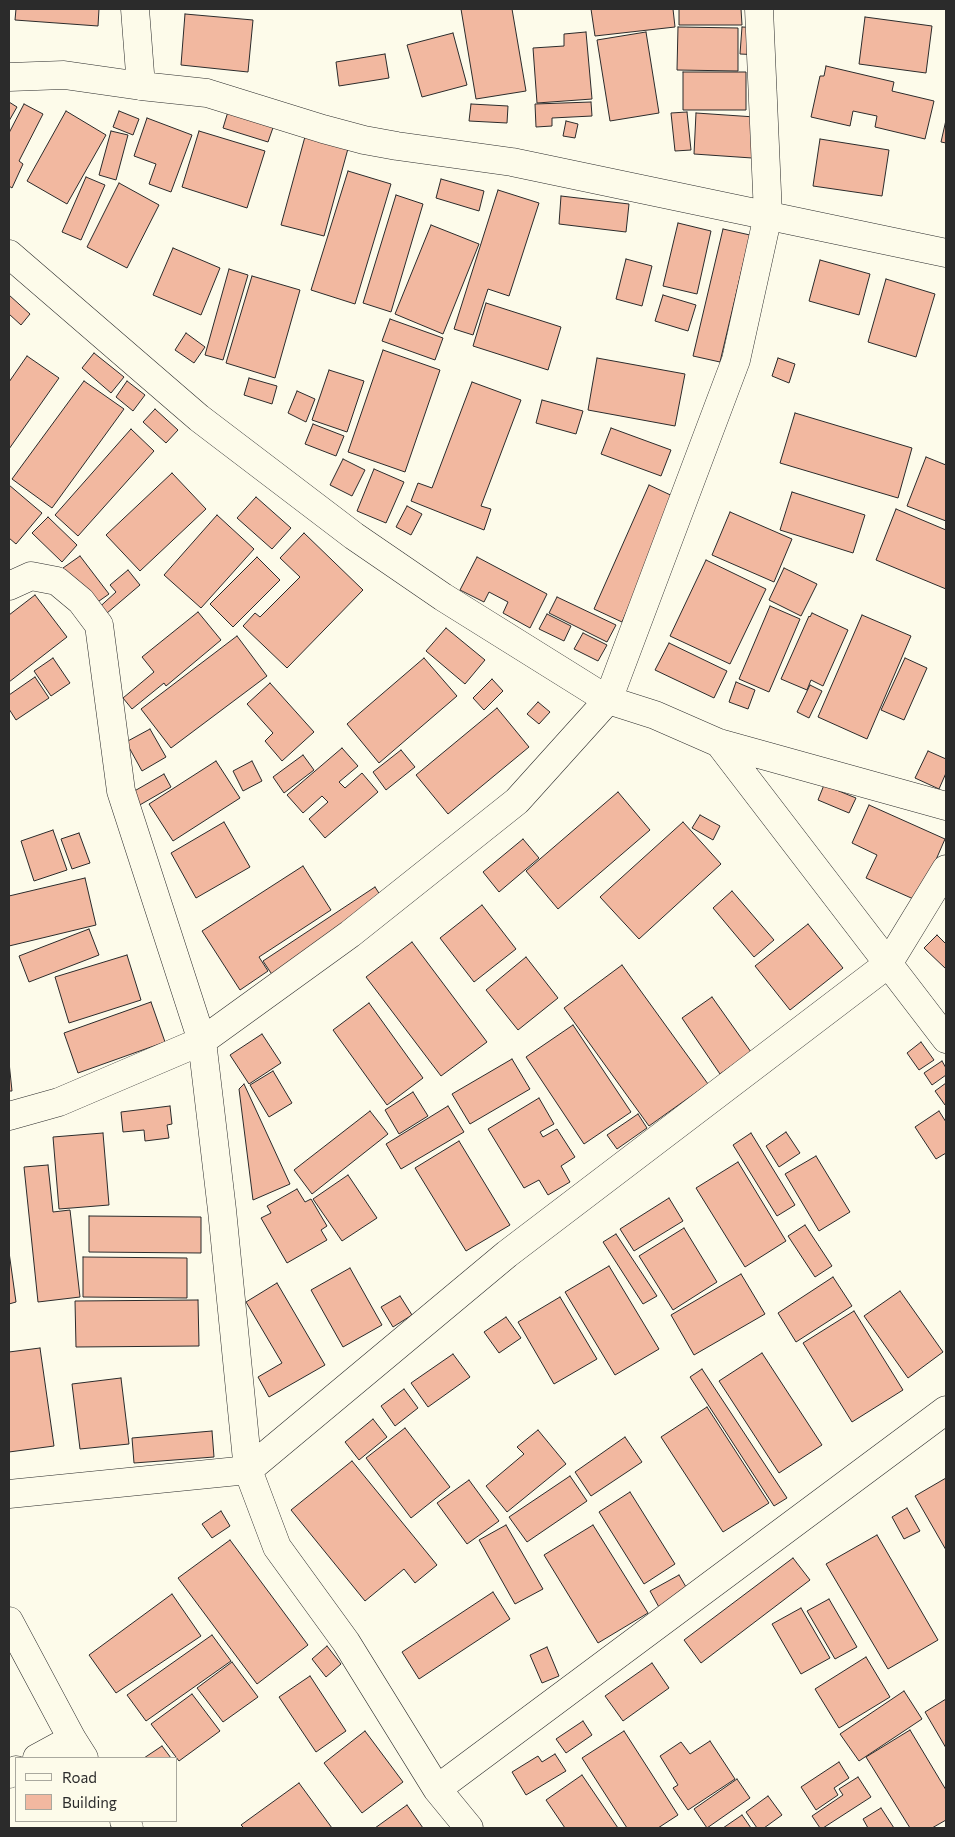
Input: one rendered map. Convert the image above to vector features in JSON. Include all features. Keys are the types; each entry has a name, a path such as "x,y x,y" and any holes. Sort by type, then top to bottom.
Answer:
{"street":[{"path":"135,9 141,86"},
{"path":"9,1116 58,1102 202,1041 350,934 517,801 608,700 736,360 768,215 759,9"},
{"path":"9,77 64,75 207,93 364,140 512,162 946,254"},
{"path":"9,254 199,418 354,536 443,597 608,700 655,715 719,744 946,806"},
{"path":"9,586 31,576 57,581 81,601 99,625 121,791 202,1041 222,1210 248,1470 277,1547 346,1642 437,1789 469,1828"},
{"path":"719,744 946,1040"},
{"path":"9,1494 248,1470 507,1254 888,964 946,869"},
{"path":"437,1789 946,1410"},
{"path":"9,1622 78,1749 42,1757"}],"building":[{"path":"16,9 99,9 98,26 15,20"},
{"path":"461,9 512,9 526,91 476,99"},
{"path":"591,9 673,9 675,27 595,36"},
{"path":"679,9 741,9 742,25 679,25"},
{"path":"185,14 253,20 248,72 181,65"},
{"path":"865,17 932,26 926,73 859,64"},
{"path":"678,27 738,28 738,71 677,70"},
{"path":"742,27 763,28 762,55 740,54"},
{"path":"586,32 592,99 537,103 533,48 564,46 564,34"},
{"path":"646,32 659,113 610,121 597,40"},
{"path":"453,33 467,85 422,97 407,45"},
{"path":"385,54 389,78 339,86 336,62"},
{"path":"826,66 894,82 892,91 934,101 925,139 875,127 877,116 853,111 850,126 811,117 820,76 824,76"},
{"path":"683,72 746,72 746,110 683,110"},
{"path":"9,102 17,107 9,121"},
{"path":"591,102 592,116 552,118 552,126 536,127 535,104"},
{"path":"24,104 43,114 19,161 23,164 12,188 9,186 9,133"},
{"path":"471,104 508,106 507,123 469,121"},
{"path":"230,105 276,119 268,142 223,128"},
{"path":"66,111 106,135 67,204 27,181"},
{"path":"119,111 139,119 133,135 113,127"},
{"path":"687,112 691,150 675,151 671,113"},
{"path":"696,113 755,117 752,158 694,154"},
{"path":"147,118 192,135 171,192 149,184 156,164 134,156"},
{"path":"946,120 946,143 941,142"},
{"path":"566,121 578,124 575,138 563,136"},
{"path":"111,131 128,135 116,180 99,175"},
{"path":"199,131 265,151 247,208 182,187"},
{"path":"306,133 349,145 324,236 281,225"},
{"path":"820,139 889,150 882,196 813,186"},
{"path":"348,171 391,184 355,304 311,290"},
{"path":"86,177 105,185 81,240 62,232"},
{"path":"441,179 484,191 479,211 436,198"},
{"path":"119,183 159,205 127,268 87,247"},
{"path":"498,190 539,203 509,296 488,289 473,335 454,329"},
{"path":"396,195 423,204 391,312 363,303"},
{"path":"561,196 629,204 626,232 559,224"},
{"path":"678,223 711,231 697,294 663,286"},
{"path":"431,225 479,244 443,334 395,314"},
{"path":"723,229 750,235 720,362 693,356"},
{"path":"173,248 220,268 201,315 153,295"},
{"path":"626,259 652,266 642,306 616,299"},
{"path":"820,260 870,274 859,315 809,301"},
{"path":"229,269 248,275 223,360 205,355"},
{"path":"252,276 300,290 275,378 226,363"},
{"path":"886,279 935,294 916,357 868,342"},
{"path":"9,295 30,314 21,325 9,314"},
{"path":"663,295 696,305 688,331 655,321"},
{"path":"486,303 561,327 548,370 473,346"},
{"path":"390,319 443,338 435,360 382,341"},
{"path":"186,333 205,347 194,363 175,350"},
{"path":"383,350 440,370 405,472 348,452"},
{"path":"94,353 124,377 111,393 82,368"},
{"path":"27,356 59,378 9,449 9,382"},
{"path":"597,358 685,374 675,426 588,410"},
{"path":"778,358 795,364 789,383 772,376"},
{"path":"329,370 364,381 347,432 312,420"},
{"path":"249,378 277,386 272,404 244,395"},
{"path":"84,381 124,409 52,508 12,479"},
{"path":"127,381 145,395 133,411 116,397"},
{"path":"472,382 521,400 481,506 491,509 484,530 411,501 418,483 432,488"},
{"path":"297,391 315,399 306,422 288,413"},
{"path":"542,400 583,411 576,434 536,423"},
{"path":"155,409 178,430 166,443 143,422"},
{"path":"795,413 912,448 898,498 780,463"},
{"path":"313,424 344,436 336,456 305,444"},
{"path":"611,428 671,450 661,476 601,454"},
{"path":"131,429 154,451 78,536 55,515"},
{"path":"926,457 946,465 946,521 907,506"},
{"path":"343,459 365,470 352,496 330,485"},
{"path":"374,469 404,482 386,523 357,511"},
{"path":"172,473 206,509 140,571 106,535"},
{"path":"9,485 42,513 16,544 9,538"},
{"path":"649,485 677,498 622,622 594,609"},
{"path":"792,492 865,515 853,553 780,530"},
{"path":"256,497 291,528 272,549 237,518"},
{"path":"407,506 422,514 411,535 396,527"},
{"path":"896,509 946,530 946,589 876,560"},
{"path":"730,512 792,539 774,582 712,555"},
{"path":"217,515 254,549 201,608 164,575"},
{"path":"48,517 77,545 62,562 32,533"},
{"path":"304,533 363,590 287,668 243,626 255,613 260,617 300,577 280,558"},
{"path":"80,556 109,594 92,606 63,568"},
{"path":"257,557 280,580 233,627 210,604"},
{"path":"477,557 547,594 530,628 503,613 508,602 489,592 484,602 460,590"},
{"path":"706,560 766,589 730,664 670,636"},
{"path":"784,568 817,584 801,616 769,600"},
{"path":"128,570 140,585 100,619 94,612 116,592 110,585"},
{"path":"35,595 67,637 9,682 9,615"},
{"path":"557,597 616,625 607,642 549,613"},
{"path":"770,606 800,619 769,692 739,679"},
{"path":"198,612 221,640 166,686 164,683 132,709 123,698 154,672 142,657"},
{"path":"812,613 848,630 823,686 811,680 807,690 781,679"},
{"path":"547,614 571,626 564,641 539,629"},
{"path":"862,615 911,636 867,739 818,717"},
{"path":"446,628 485,660 465,684 426,651"},
{"path":"583,633 607,645 598,661 574,649"},
{"path":"237,636 267,676 171,748 141,709"},
{"path":"669,643 727,671 714,698 655,670"},
{"path":"53,658 70,683 51,696 34,671"},
{"path":"424,658 457,696 379,763 347,724"},
{"path":"905,658 927,668 904,720 881,710"},
{"path":"35,677 49,698 16,720 9,709 9,695"},
{"path":"492,679 503,691 484,710 473,698"},
{"path":"736,682 755,690 748,709 729,702"},
{"path":"270,683 314,732 282,761 265,741 273,733 247,704"},
{"path":"810,685 822,691 809,718 797,712"},
{"path":"538,702 550,712 539,724 527,714"},
{"path":"497,708 529,747 448,814 416,775"},
{"path":"150,729 166,757 142,771 126,742"},
{"path":"342,748 358,766 339,782 345,788 362,773 378,792 325,838 309,819 328,802 322,796 303,813 287,795"},
{"path":"401,750 415,767 386,790 373,772"},
{"path":"928,751 946,759 946,773 939,789 915,778"},
{"path":"303,755 314,770 284,793 273,777"},
{"path":"216,761 240,798 173,841 149,804"},
{"path":"252,761 262,781 243,791 233,771"},
{"path":"164,774 171,787 138,806 131,793"},
{"path":"824,785 856,798 849,813 818,800"},
{"path":"618,792 650,830 558,909 526,871"},
{"path":"869,805 945,839 918,901 866,878 877,855 852,843"},
{"path":"700,815 720,826 713,840 692,828"},
{"path":"224,822 250,867 196,898 171,853"},
{"path":"683,822 721,864 639,939 600,897"},
{"path":"53,830 67,870 34,881 21,841"},
{"path":"79,833 90,863 72,869 61,839"},
{"path":"523,839 539,858 499,892 483,872"},
{"path":"303,866 331,910 259,957 268,971 240,990 202,931"},
{"path":"85,878 96,925 9,946 9,896"},
{"path":"375,887 384,901 273,976 263,961"},
{"path":"732,891 774,940 754,957 713,908"},
{"path":"482,905 516,949 474,982 440,938"},
{"path":"808,924 843,968 790,1010 755,966"},
{"path":"89,929 99,955 29,982 19,956"},
{"path":"937,935 946,944 946,969 924,948"},
{"path":"412,942 487,1042 441,1076 366,977"},
{"path":"127,955 141,1000 69,1023 55,977"},
{"path":"526,957 558,998 518,1030 486,990"},
{"path":"622,965 708,1084 649,1126 564,1008"},
{"path":"712,997 751,1052 720,1074 682,1018"},
{"path":"151,1002 165,1042 78,1073 64,1033"},
{"path":"369,1003 423,1078 387,1105 333,1030"},
{"path":"573,1025 631,1112 584,1144 526,1057"},
{"path":"262,1034 281,1063 249,1084 230,1055"},
{"path":"921,1042 934,1060 919,1070 907,1053"},
{"path":"512,1059 530,1089 470,1124 452,1094"},
{"path":"942,1061 946,1068 946,1075 932,1085 924,1073"},
{"path":"9,1062 12,1091 9,1091"},
{"path":"273,1071 292,1103 269,1117 250,1085"},
{"path":"946,1083 946,1104 945,1105 935,1091"},
{"path":"244,1084 290,1184 253,1200 239,1089"},
{"path":"413,1092 428,1116 399,1134 385,1110"},
{"path":"539,1098 554,1124 540,1132 543,1137 557,1129 575,1157 561,1166 570,1182 548,1195 539,1180 524,1188 488,1129"},
{"path":"170,1106 172,1124 167,1125 169,1138 145,1141 144,1130 123,1132 121,1112"},
{"path":"448,1106 464,1132 401,1169 386,1144"},
{"path":"370,1111 388,1134 312,1194 294,1170"},
{"path":"939,1111 946,1122 946,1153 936,1159 915,1127"},
{"path":"638,1114 647,1128 617,1149 607,1135"},
{"path":"786,1132 800,1153 779,1167 766,1146"},
{"path":"103,1133 109,1205 59,1209 53,1137"},
{"path":"751,1133 795,1205 777,1216 733,1145"},
{"path":"459,1141 510,1225 466,1251 415,1168"},
{"path":"816,1156 850,1212 819,1231 785,1174"},
{"path":"738,1162 786,1241 745,1267 696,1188"},
{"path":"48,1165 53,1212 70,1210 80,1297 38,1302 24,1167"},
{"path":"348,1175 377,1218 342,1241 313,1199"},
{"path":"297,1189 305,1202 311,1199 327,1226 321,1230 327,1240 287,1263 261,1218 271,1213 267,1206"},
{"path":"669,1198 683,1221 634,1251 620,1229"},
{"path":"89,1216 201,1217 201,1253 89,1252"},
{"path":"805,1225 832,1266 815,1277 788,1236"},
{"path":"684,1228 717,1282 673,1310 639,1256"},
{"path":"616,1234 657,1296 643,1304 603,1242"},
{"path":"9,1252 16,1302 9,1304"},
{"path":"83,1257 187,1258 187,1298 83,1297"},
{"path":"609,1266 659,1349 615,1375 565,1292"},
{"path":"350,1268 382,1325 343,1347 311,1290"},
{"path":"741,1274 765,1314 694,1355 671,1315"},
{"path":"833,1277 852,1306 796,1342 778,1313"},
{"path":"277,1283 325,1365 269,1397 258,1377 282,1363 246,1302"},
{"path":"900,1291 943,1352 908,1378 864,1316"},
{"path":"400,1296 412,1315 393,1327 381,1307"},
{"path":"560,1297 597,1359 554,1384 518,1322"},
{"path":"198,1300 199,1346 76,1347 75,1301"},
{"path":"854,1311 903,1390 852,1422 803,1343"},
{"path":"506,1317 521,1338 499,1353 484,1332"},
{"path":"40,1348 54,1446 9,1452 9,1352"},
{"path":"762,1353 822,1445 779,1473 719,1381"},
{"path":"453,1354 470,1377 428,1407 411,1383"},
{"path":"702,1369 787,1498 774,1506 690,1377"},
{"path":"121,1378 129,1444 80,1449 72,1384"},
{"path":"404,1389 418,1408 395,1426 381,1406"},
{"path":"707,1407 769,1503 723,1532 661,1437"},
{"path":"373,1419 387,1437 359,1460 345,1442"},
{"path":"405,1428 450,1487 411,1518 366,1458"},
{"path":"538,1430 566,1464 507,1512 486,1486 524,1454 517,1447"},
{"path":"212,1431 214,1457 134,1463 132,1438"},
{"path":"625,1437 642,1462 591,1496 575,1472"},
{"path":"352,1461 437,1565 415,1583 404,1569 365,1601 291,1510"},
{"path":"570,1476 587,1501 527,1542 509,1517"},
{"path":"946,1478 946,1550 915,1496"},
{"path":"469,1480 499,1521 467,1544 437,1503"},
{"path":"630,1492 675,1564 644,1584 599,1512"},
{"path":"907,1508 920,1531 904,1539 892,1517"},
{"path":"221,1511 230,1526 212,1538 202,1524"},
{"path":"506,1525 543,1589 515,1604 479,1540"},
{"path":"593,1525 648,1613 598,1643 544,1555"},
{"path":"877,1535 938,1640 888,1669 826,1564"},
{"path":"230,1540 308,1645 257,1684 178,1578"},
{"path":"793,1558 810,1580 701,1663 684,1640"},
{"path":"679,1575 689,1592 660,1609 650,1591"},
{"path":"493,1592 510,1619 419,1679 402,1652"},
{"path":"172,1594 201,1636 116,1693 89,1655"},
{"path":"829,1599 857,1647 835,1659 807,1611"},
{"path":"801,1608 830,1658 801,1674 772,1624"},
{"path":"212,1635 231,1661 146,1721 127,1695"},
{"path":"327,1646 341,1664 326,1677 312,1659"},
{"path":"547,1647 559,1676 542,1683 530,1655"},
{"path":"866,1657 890,1697 839,1728 815,1689"},
{"path":"232,1662 258,1697 223,1722 197,1688"},
{"path":"652,1663 669,1688 623,1721 605,1696"},
{"path":"310,1676 346,1731 316,1752 279,1697"},
{"path":"904,1691 922,1719 859,1761 840,1734"},
{"path":"192,1694 220,1731 179,1761 178,1757 176,1757 151,1724"},
{"path":"946,1699 946,1748 925,1712"},
{"path":"583,1721 592,1735 566,1753 556,1739"},
{"path":"910,1730 946,1790 946,1820 932,1828 910,1828 866,1757"},
{"path":"365,1731 403,1782 362,1813 324,1763"},
{"path":"624,1731 678,1815 658,1828 627,1828 582,1758"},
{"path":"710,1741 735,1779 688,1810 673,1788 678,1785 660,1756 681,1742 690,1754"},
{"path":"162,1746 170,1757 146,1757"},
{"path":"555,1754 566,1771 526,1795 512,1772 538,1756 542,1762"},
{"path":"839,1762 849,1778 834,1788 838,1795 816,1810 801,1787"},
{"path":"582,1775 618,1828 565,1828 546,1800"},
{"path":"858,1777 871,1797 823,1828 820,1828 812,1816 843,1795 839,1789"},
{"path":"737,1779 750,1798 707,1828 694,1809"},
{"path":"299,1783 332,1828 244,1828 241,1825"},
{"path":"768,1796 782,1815 764,1828 757,1828 746,1812"},
{"path":"407,1805 423,1828 375,1828"},
{"path":"881,1808 894,1828 868,1828 863,1819"},
{"path":"742,1815 751,1828 723,1828"}]}
